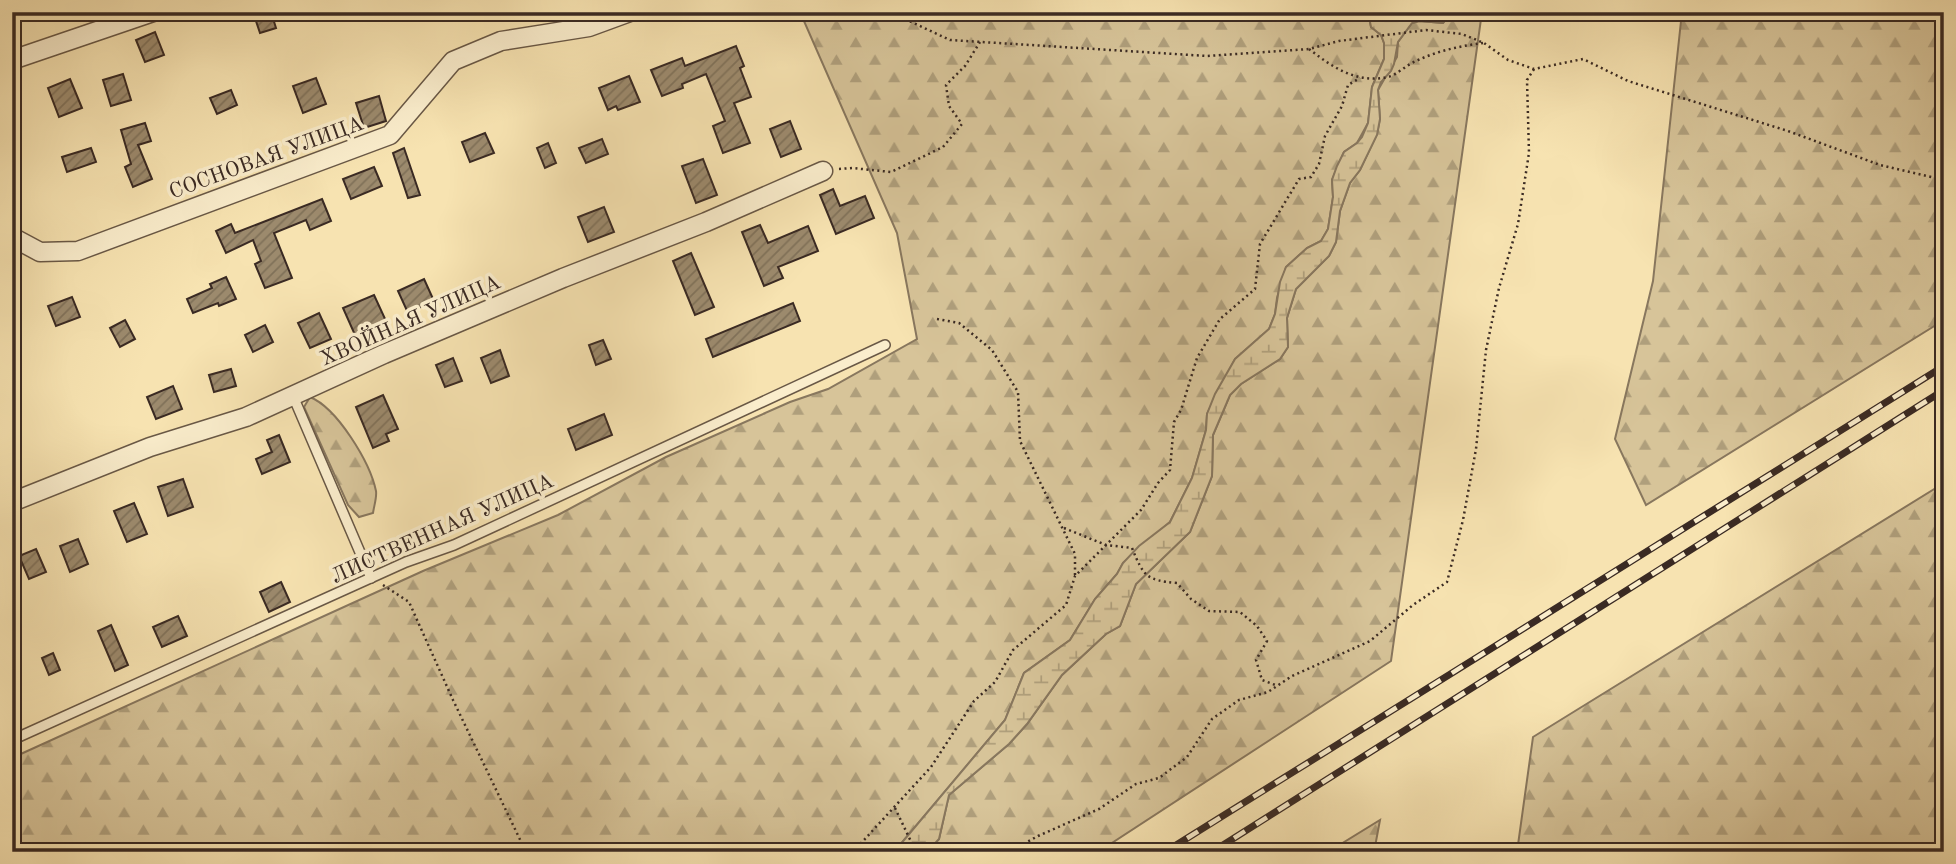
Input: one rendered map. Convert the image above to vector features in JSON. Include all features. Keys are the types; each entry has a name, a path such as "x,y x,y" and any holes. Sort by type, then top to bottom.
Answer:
{"street":[{"path":"12,60 153,12"},
{"name":"СОСНОВАЯ УЛИЦА","path":"12,237 40,252 78,251 390,135 453,61 501,41 589,27 630,12"},
{"name":"ХВОЙНАЯ УЛИЦА","path":"12,502 150,447 246,417 384,354 823,171"}],"lane":[{"name":"ЛИСТВЕННАЯ УЛИЦА","path":"12,740 406,562 454,545 885,345"},
{"path":"293,396 371,578"}],"path":[{"path":"890,12 950,40 1207,55 1309,49 1339,41 1426,30 1462,34 1484,43 1508,60 1534,69 1583,60 1642,85 1788,131 1880,165 1944,180"},
{"path":"823,171 852,168 891,172 943,146 962,124 949,106 946,85 965,66 980,42"},
{"path":"1309,49 1335,69 1360,78 1389,77 1426,57 1455,47 1484,43"},
{"path":"1009,852 1099,809 1136,784 1159,778 1187,757 1212,719 1239,700 1268,692 1292,676 1370,641 1413,605 1447,582 1463,520 1476,449 1486,350 1499,288 1518,224 1529,153 1527,80 1534,69"},
{"path":"1075,576 1140,510 1170,470 1174,422 1181,410 1197,358 1220,319 1255,289 1260,244 1298,179 1311,177 1319,164 1325,136 1342,106 1348,85 1360,78"},
{"path":"853,852 931,767 974,701 995,682 1013,650 1066,605 1075,576 1075,554 1020,440 1018,392 992,350 958,323 937,319"},
{"path":"1061,527 1106,545 1132,548 1140,568 1154,580 1177,583 1191,599 1209,611 1240,612 1257,626 1267,641 1256,660 1262,680 1278,686"},
{"path":"371,578 409,602 526,852"},
{"path":"895,808 916,852"}],"green space":[{"path":"800,12 1368,12 1371,27 1381,35 1384,43 1384,59 1372,87 1368,123 1357,143 1344,152 1332,180 1333,197 1328,229 1321,241 1307,248 1286,267 1269,329 1235,359 1207,414 1206,430 1192,478 1170,522 1123,563 1095,599 1070,640 1024,673 1005,720 894,852 12,852 12,758 423,571 558,515 666,457 790,402 828,389 917,339 897,233"},
{"path":"1368,12 1446,12 1448,17 1443,23 1412,23 1398,42 1394,64 1378,90 1380,119 1377,135 1360,170 1350,183 1340,211 1336,242 1329,256 1296,289 1287,318 1288,347 1280,359 1241,384 1230,395 1213,435 1212,476 1190,532 1136,584 1120,626 1106,634 1062,675 1009,744 949,795 939,839 927,852 894,852 1005,720 1024,673 1070,640 1095,599 1123,563 1139,546 1170,522 1192,478 1206,430 1207,414 1215,394 1235,359 1269,329 1286,267 1307,248 1321,241 1328,229 1333,197 1332,180 1344,152 1362,137 1368,123 1372,87 1384,59 1384,43 1381,35 1371,27"},
{"path":"1446,12 1482,12 1391,661 1098,852 927,852 939,839 949,795 1009,744 1062,675 1106,634 1120,626 1136,584 1190,532 1212,476 1213,435 1230,395 1241,384 1280,359 1288,347 1287,318 1296,289 1329,256 1336,242 1340,211 1350,183 1360,170 1377,134 1380,119 1378,90 1397,57 1398,42 1412,23 1443,23 1448,17"},
{"path":"1682,12 1944,12 1944,320 1646,505 1615,439 1653,281"},
{"path":"310,397 331,412 360,451 376,491 373,513 359,517 348,505 304,407"},
{"path":"1944,483 1944,852 1517,852 1533,737"},
{"path":"1380,820 1374,852 1328,852"}],"building":[{"path":"253,12 271,12 276,28 260,33"},
{"path":"155,32 164,55 145,62 136,40"},
{"path":"736,46 744,66 740,68 751,97 734,103 750,143 723,153 713,126 725,121 706,74 682,84 683,88 662,96 651,70 682,58 685,66"},
{"path":"123,74 131,100 111,106 103,80"},
{"path":"629,76 640,102 618,110 616,106 608,110 599,88"},
{"path":"316,78 326,104 303,113 293,86"},
{"path":"70,79 82,108 59,117 48,88"},
{"path":"231,90 237,105 217,114 210,98"},
{"path":"379,96 386,121 364,128 356,103"},
{"path":"790,121 801,149 781,157 770,129"},
{"path":"145,123 151,141 138,145 152,179 133,187 125,167 131,164 121,130"},
{"path":"485,133 494,153 470,162 462,142"},
{"path":"602,139 608,154 586,163 579,148"},
{"path":"548,143 556,163 545,168 537,148"},
{"path":"91,148 96,162 67,172 62,157"},
{"path":"404,148 420,195 408,198 393,153"},
{"path":"703,159 717,195 696,203 682,166"},
{"path":"374,167 382,186 351,199 343,179"},
{"path":"833,189 840,206 865,196 874,218 836,234 820,195"},
{"path":"322,199 331,221 310,230 306,220 274,233 292,278 265,288 255,264 261,261 253,240 226,253 216,231 231,224 235,233"},
{"path":"604,207 614,232 588,242 578,217"},
{"path":"760,225 768,243 808,226 818,251 778,267 783,278 764,286 742,232"},
{"path":"691,253 714,307 695,315 673,261"},
{"path":"226,277 236,299 193,313 187,299 212,288 210,284"},
{"path":"424,279 434,301 408,313 398,291"},
{"path":"374,295 386,321 355,335 343,308"},
{"path":"72,297 80,317 56,326 48,306"},
{"path":"793,303 800,321 713,357 706,339"},
{"path":"319,313 331,339 310,348 298,323"},
{"path":"125,320 135,339 120,347 110,328"},
{"path":"265,325 273,342 253,352 245,335"},
{"path":"603,340 611,359 596,365 589,345"},
{"path":"500,350 509,376 491,383 481,358"},
{"path":"453,358 462,381 445,387 436,365"},
{"path":"231,369 236,386 214,392 209,375"},
{"path":"173,386 182,409 156,419 147,397"},
{"path":"383,395 398,429 386,434 389,441 373,448 356,407"},
{"path":"604,414 612,435 576,450 568,429"},
{"path":"279,435 290,462 262,474 256,459 272,452 267,440"},
{"path":"183,479 193,507 168,516 158,487"},
{"path":"134,503 147,534 127,542 114,511"},
{"path":"78,539 88,564 70,572 60,546"},
{"path":"36,549 46,572 29,579 19,556"},
{"path":"281,582 290,602 269,612 260,592"},
{"path":"178,616 187,636 162,647 153,627"},
{"path":"111,625 128,665 115,671 98,631"},
{"path":"53,653 60,670 49,675 42,658"}],"railway":[{"path":"1165,852 1944,366"},
{"path":"1212,852 1944,390"}]}
